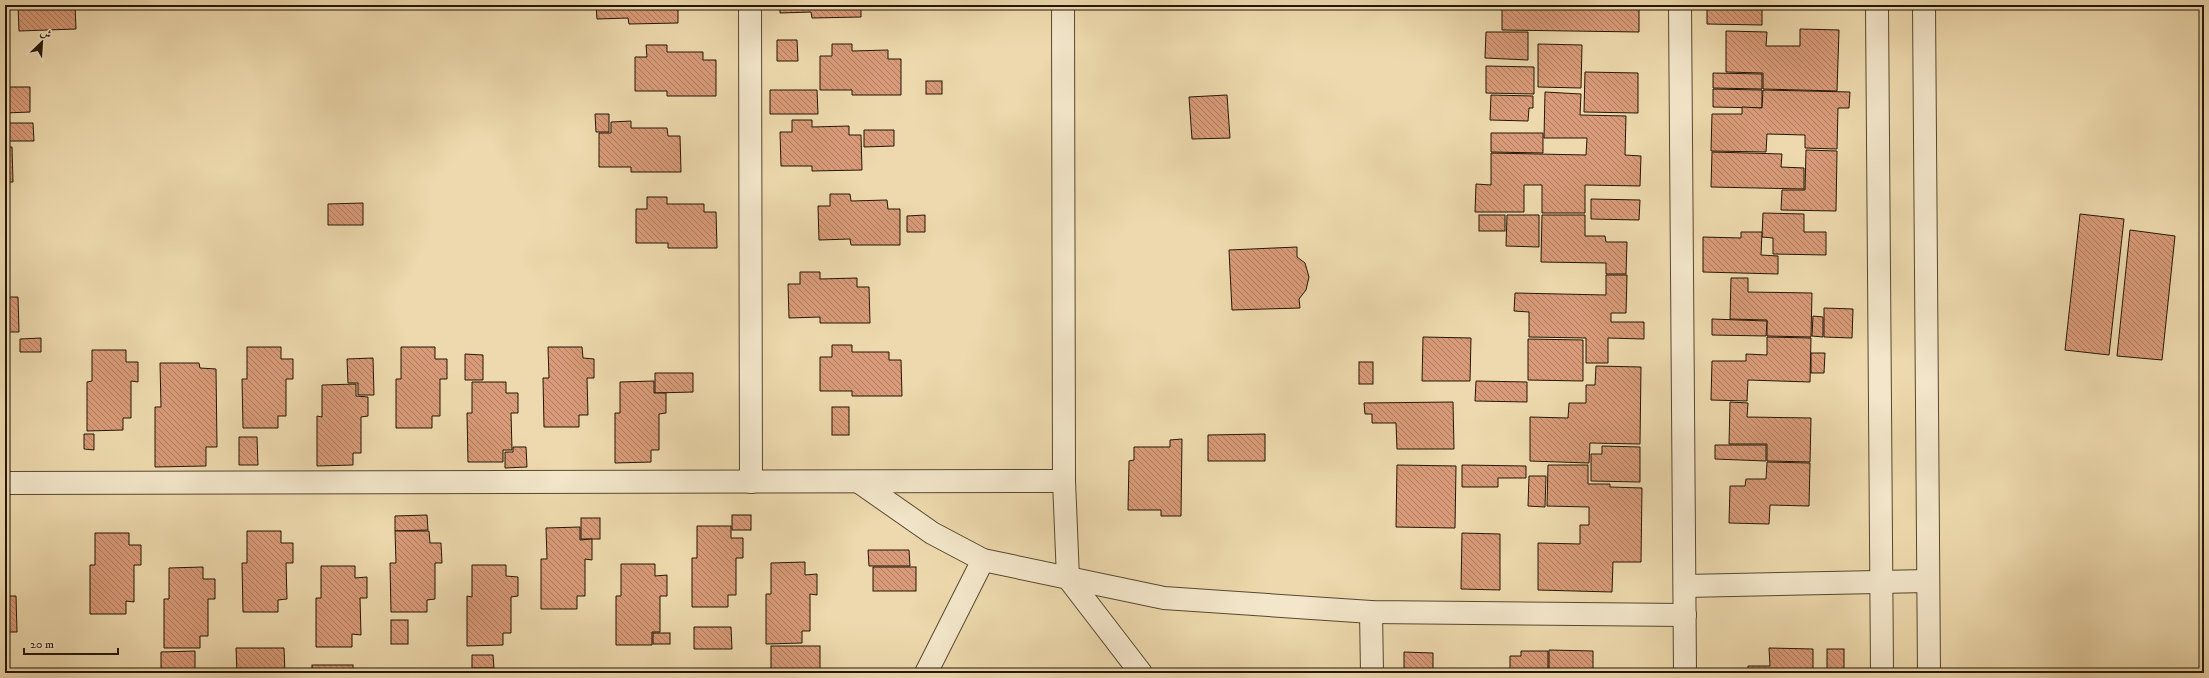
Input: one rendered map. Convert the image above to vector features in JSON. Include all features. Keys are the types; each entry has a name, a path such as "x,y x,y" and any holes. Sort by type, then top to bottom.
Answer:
{"street":[{"path":"750,5 751,482"},
{"path":"1063,5 1064,481 1068,578 1141,673"},
{"path":"1680,5 1685,673"},
{"path":"1877,5 1882,673"},
{"path":"1924,5 1929,673"},
{"path":"5,483 1064,481"},
{"path":"859,482 932,533 983,560 1164,598 1371,612 1685,615"},
{"path":"926,673 983,560"},
{"path":"1685,586 1928,581"},
{"path":"1371,612 1372,673"}],"building":[{"path":"5,5 8,5 9,31 5,31"},
{"path":"18,5 75,5 76,29 19,31"},
{"path":"596,5 678,5 678,23 629,24 628,18 597,19"},
{"path":"780,5 861,5 861,17 812,18 811,12 780,13"},
{"path":"1502,5 1525,5 1524,9 1536,9 1536,5 1639,5 1639,32 1502,30"},
{"path":"1707,5 1802,5 1802,8 1762,7 1762,25 1707,24"},
{"path":"1800,29 1839,30 1837,91 1763,89 1763,73 1726,72 1726,31 1767,32 1766,46 1800,46"},
{"path":"1486,32 1528,32 1528,60 1485,58"},
{"path":"777,40 797,40 798,61 777,61"},
{"path":"832,44 852,44 852,51 888,50 888,59 901,59 901,95 852,95 852,90 820,90 820,56 832,56"},
{"path":"1538,44 1582,45 1581,88 1538,87"},
{"path":"646,45 667,45 667,52 703,52 703,60 716,60 716,96 667,96 667,91 635,91 635,57 647,57"},
{"path":"1486,66 1534,67 1534,94 1486,93"},
{"path":"1585,72 1638,73 1638,113 1584,112"},
{"path":"1713,73 1762,74 1762,89 1713,88"},
{"path":"926,81 942,81 942,94 926,94"},
{"path":"5,87 30,87 30,112 5,113"},
{"path":"1713,89 1762,90 1762,108 1713,107"},
{"path":"770,90 817,90 818,114 770,114"},
{"path":"1763,90 1850,92 1849,108 1838,108 1837,149 1805,148 1805,135 1767,134 1766,152 1711,151 1712,114 1742,114 1742,107 1762,108"},
{"path":"1545,92 1581,94 1580,115 1626,116 1625,155 1641,156 1640,186 1585,185 1585,213 1542,213 1542,185 1524,185 1524,212 1475,212 1476,184 1491,185 1491,153 1586,155 1587,138 1544,138"},
{"path":"1227,95 1230,138 1192,139 1189,97"},
{"path":"1491,95 1533,96 1533,108 1529,108 1528,121 1490,120"},
{"path":"595,114 609,114 609,132 596,132"},
{"path":"792,120 812,120 812,127 849,126 849,135 861,135 862,170 812,171 812,166 781,166 780,132 792,132"},
{"path":"631,121 631,128 667,128 668,136 680,136 681,172 631,172 631,167 599,167 599,133 611,133 611,122"},
{"path":"5,123 33,123 34,141 6,141"},
{"path":"864,130 894,130 894,146 864,147"},
{"path":"1491,133 1543,133 1543,153 1491,152"},
{"path":"5,147 12,147 13,182 5,182"},
{"path":"1806,150 1837,151 1836,211 1781,210 1782,190 1805,190"},
{"path":"1712,152 1782,154 1781,167 1804,168 1804,189 1711,187"},
{"path":"830,194 850,194 851,201 887,200 888,209 900,209 900,245 851,245 850,239 819,240 818,206 830,206"},
{"path":"647,197 667,197 667,204 704,204 704,212 716,212 717,248 668,248 668,243 636,243 636,209 647,209"},
{"path":"1591,199 1640,200 1639,220 1591,219"},
{"path":"363,203 363,225 328,225 328,204"},
{"path":"1763,213 1804,214 1804,232 1826,232 1826,255 1773,254 1773,238 1762,237"},
{"path":"2080,214 2124,219 2109,355 2065,350"},
{"path":"925,215 925,232 907,232 907,216"},
{"path":"1479,215 1505,215 1505,231 1479,231"},
{"path":"1507,215 1539,215 1539,247 1506,246"},
{"path":"1542,215 1585,215 1585,236 1605,236 1606,242 1627,242 1626,274 1606,274 1606,263 1541,262"},
{"path":"2130,230 2175,236 2162,360 2117,356"},
{"path":"1741,232 1762,232 1761,255 1778,256 1778,274 1703,272 1703,237 1741,238"},
{"path":"1297,247 1297,257 1305,263 1309,277 1306,290 1299,299 1300,308 1232,310 1229,250"},
{"path":"800,272 820,272 820,279 857,278 857,287 869,287 870,323 820,323 820,317 789,318 788,284 800,284"},
{"path":"1606,275 1627,275 1626,313 1611,313 1611,322 1644,322 1644,339 1608,338 1608,363 1586,363 1586,338 1529,337 1529,312 1514,311 1515,293 1606,295"},
{"path":"1731,278 1748,278 1748,292 1812,293 1811,337 1767,336 1767,320 1730,319"},
{"path":"5,297 18,297 19,332 5,332"},
{"path":"1824,308 1853,309 1852,338 1824,337"},
{"path":"1813,316 1823,317 1823,337 1812,336"},
{"path":"1712,319 1767,321 1766,336 1712,335"},
{"path":"1423,337 1471,338 1470,381 1422,381"},
{"path":"1767,337 1811,338 1810,382 1748,380 1747,401 1711,400 1712,361 1746,361 1746,354 1767,355"},
{"path":"41,338 41,352 20,352 20,339"},
{"path":"1528,339 1583,340 1583,381 1528,380"},
{"path":"832,345 852,345 852,352 889,352 889,360 901,360 902,396 852,396 852,391 820,391 820,357 832,357"},
{"path":"247,347 281,347 281,359 293,359 293,379 286,379 286,416 278,416 278,428 243,428 242,379 247,379"},
{"path":"401,347 435,347 435,359 447,359 447,379 440,379 440,416 432,416 432,428 396,428 396,379 401,379"},
{"path":"548,347 582,347 583,358 594,359 594,378 587,378 588,415 579,415 579,427 544,427 543,378 549,378"},
{"path":"92,350 126,350 126,362 138,362 138,382 131,381 131,418 123,418 123,430 87,431 87,382 92,381"},
{"path":"1811,353 1825,353 1824,373 1811,373"},
{"path":"465,354 483,355 483,380 465,380"},
{"path":"373,358 374,395 358,395 358,383 348,383 347,359"},
{"path":"1359,362 1373,362 1373,384 1359,384"},
{"path":"160,363 199,363 200,368 216,369 217,447 206,447 206,466 155,467 155,407 161,407"},
{"path":"1596,366 1641,367 1640,444 1590,443 1589,463 1530,461 1530,417 1568,418 1569,403 1586,403 1586,385 1595,385"},
{"path":"655,373 693,373 693,392 655,393"},
{"path":"654,381 654,393 666,393 666,413 659,414 659,450 651,450 651,462 615,463 615,413 620,413 620,382"},
{"path":"1476,381 1527,382 1527,402 1475,401"},
{"path":"472,382 506,382 506,393 518,393 518,413 511,413 512,450 503,450 503,462 468,462 467,413 472,413"},
{"path":"356,384 356,396 368,397 368,416 361,417 361,453 353,453 353,465 317,466 317,416 322,417 322,385"},
{"path":"1453,402 1454,449 1397,449 1396,423 1372,423 1372,414 1365,414 1364,403"},
{"path":"1730,402 1748,403 1747,417 1811,418 1810,462 1767,461 1767,444 1729,444"},
{"path":"832,407 849,407 849,435 832,435"},
{"path":"84,434 94,434 94,450 84,449"},
{"path":"1265,434 1265,461 1208,461 1208,435"},
{"path":"239,437 257,437 258,465 239,465"},
{"path":"1182,439 1181,516 1161,516 1161,510 1128,510 1129,461 1134,460 1134,447 1170,447 1170,440"},
{"path":"1715,445 1766,445 1766,461 1715,459"},
{"path":"1602,446 1640,447 1640,482 1591,481 1591,454 1602,454"},
{"path":"513,447 526,447 527,467 505,468 505,452 513,452"},
{"path":"1767,462 1810,463 1809,506 1770,505 1769,524 1729,523 1730,486 1745,486 1746,479 1766,479"},
{"path":"1397,465 1456,466 1455,528 1396,527"},
{"path":"1462,465 1526,466 1526,478 1498,478 1498,487 1462,487"},
{"path":"1548,465 1588,465 1588,484 1610,484 1610,487 1642,488 1641,562 1613,562 1612,592 1538,590 1538,543 1580,544 1580,525 1589,525 1589,507 1547,506"},
{"path":"1529,476 1546,476 1545,507 1528,506"},
{"path":"427,515 428,530 395,531 395,516"},
{"path":"732,515 751,515 751,530 732,530"},
{"path":"581,518 600,518 600,539 581,539"},
{"path":"697,526 731,526 731,538 743,538 743,558 736,558 736,595 728,595 728,607 692,607 692,558 697,558"},
{"path":"580,527 580,540 592,539 592,560 585,559 585,596 577,596 577,609 541,609 541,559 547,559 546,528"},
{"path":"247,531 281,531 281,543 293,543 293,563 286,563 287,599 278,600 278,612 243,612 242,563 247,563"},
{"path":"395,531 429,531 430,543 441,543 442,563 435,563 435,599 427,600 427,612 391,612 390,563 396,563"},
{"path":"95,533 129,533 129,545 141,545 141,565 134,565 134,602 126,601 126,614 90,614 90,565 95,565"},
{"path":"1462,533 1500,534 1500,590 1461,589"},
{"path":"868,550 909,550 910,566 869,566"},
{"path":"805,562 805,575 817,574 817,595 810,594 810,631 802,631 802,643 766,644 766,594 771,594 771,563"},
{"path":"621,564 655,564 655,576 667,575 667,596 660,596 660,632 652,632 652,645 616,645 616,596 621,596"},
{"path":"472,565 506,565 506,576 518,577 518,596 511,597 511,633 503,633 503,645 467,646 467,596 472,597"},
{"path":"321,566 355,566 355,578 367,577 367,598 360,598 361,635 352,634 352,647 316,647 316,598 321,598"},
{"path":"203,567 203,579 215,579 215,599 208,599 208,636 200,636 200,648 164,648 164,599 169,599 169,568"},
{"path":"873,567 916,567 916,591 873,591"},
{"path":"5,596 16,596 17,632 5,632"},
{"path":"391,620 408,620 408,644 391,644"},
{"path":"694,627 731,627 732,649 694,649"},
{"path":"653,633 670,633 670,644 653,644"},
{"path":"771,646 820,646 820,673 771,673"},
{"path":"236,648 284,648 285,673 237,673"},
{"path":"1769,648 1813,649 1813,673 1733,673 1748,672 1748,666 1770,666"},
{"path":"1827,649 1844,649 1844,673 1827,673"},
{"path":"1549,650 1593,651 1593,669 1613,669 1614,673 1549,673"},
{"path":"195,651 195,673 161,673 161,652"},
{"path":"1521,651 1548,651 1548,673 1510,673 1510,656 1521,656"},
{"path":"1404,652 1433,653 1433,673 1404,673"},
{"path":"472,655 493,655 494,668 472,668"},
{"path":"312,665 353,665 353,673 312,673"},
{"path":"126,669 126,673 84,673 84,670"},
{"path":"667,670 667,673 611,673 611,671"}]}
